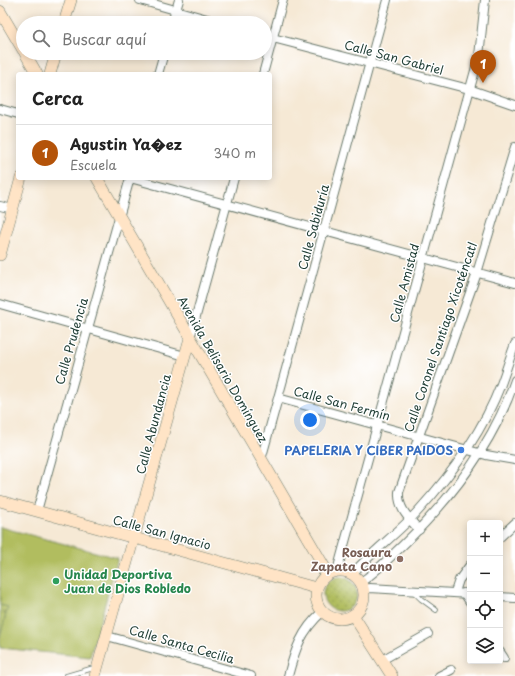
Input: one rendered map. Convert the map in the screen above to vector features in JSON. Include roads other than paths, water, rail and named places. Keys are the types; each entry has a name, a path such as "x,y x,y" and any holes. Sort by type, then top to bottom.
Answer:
{"street":[{"path":"66,16 71,0"},
{"path":"140,0 197,16"},
{"path":"174,16 179,0"},
{"path":"272,29 283,0"},
{"name":"Calle Sabiduría","path":"261,460 387,0"},
{"name":"Calle Amistad","path":"333,572 377,425 469,90 478,56 485,0"},
{"path":"0,11 16,29"},
{"name":"Calle San Gabriel","path":"272,38 469,90 515,105"},
{"path":"30,60 36,72"},
{"path":"51,72 54,60"},
{"path":"159,72 162,60"},
{"path":"263,72 265,60"},
{"path":"0,109 16,113"},
{"name":"Calle Coronel Santiago Xicoténcatl","path":"419,530 401,506 399,492 476,273 515,147"},
{"path":"0,255 20,180"},
{"name":"Avenida Belisario Domínguez","path":"98,180 261,460 333,572"},
{"name":"Calle Prudencia","path":"37,511 129,180"},
{"path":"137,180 515,283"},
{"name":"Calle Abundancia","path":"97,671 233,180"},
{"path":"0,206 13,209"},
{"path":"0,304 185,356"},
{"path":"352,574 410,519 446,478 467,450 501,385 515,344"},
{"path":"467,594 455,592 370,588 362,586 352,574 342,570 333,572 323,577 316,588 318,605 322,612 329,617 344,619 353,615 361,608 363,602 362,586 371,575 419,530 455,489 480,454 499,418 515,380"},
{"name":"Calle San Fermín","path":"278,398 480,454 515,460"},
{"name":"Calle San Ignacio","path":"0,501 316,588"},
{"path":"503,534 515,523"},
{"path":"455,592 459,580 467,569"},
{"path":"503,597 515,598"},
{"path":"288,676 296,649 304,632 322,612"},
{"path":"353,615 392,676"},
{"path":"382,660 428,634"},
{"name":"Calle Santa Cecilia","path":"107,636 251,676"},
{"path":"439,676 451,670"}],"lane":[{"path":"413,590 421,600 436,610"},
{"path":"66,676 97,671"}],"place":[{"name":"Agustin Ya�ez","path":"483,83"},
{"name":"PAPELERIA Y CIBER PAIDOS","path":"461,450"},
{"name":"Rosaura Zapata Cano","path":"400,559"},
{"name":"Unidad Deportiva Juan de Dios Robledo","path":"56,581"}]}
